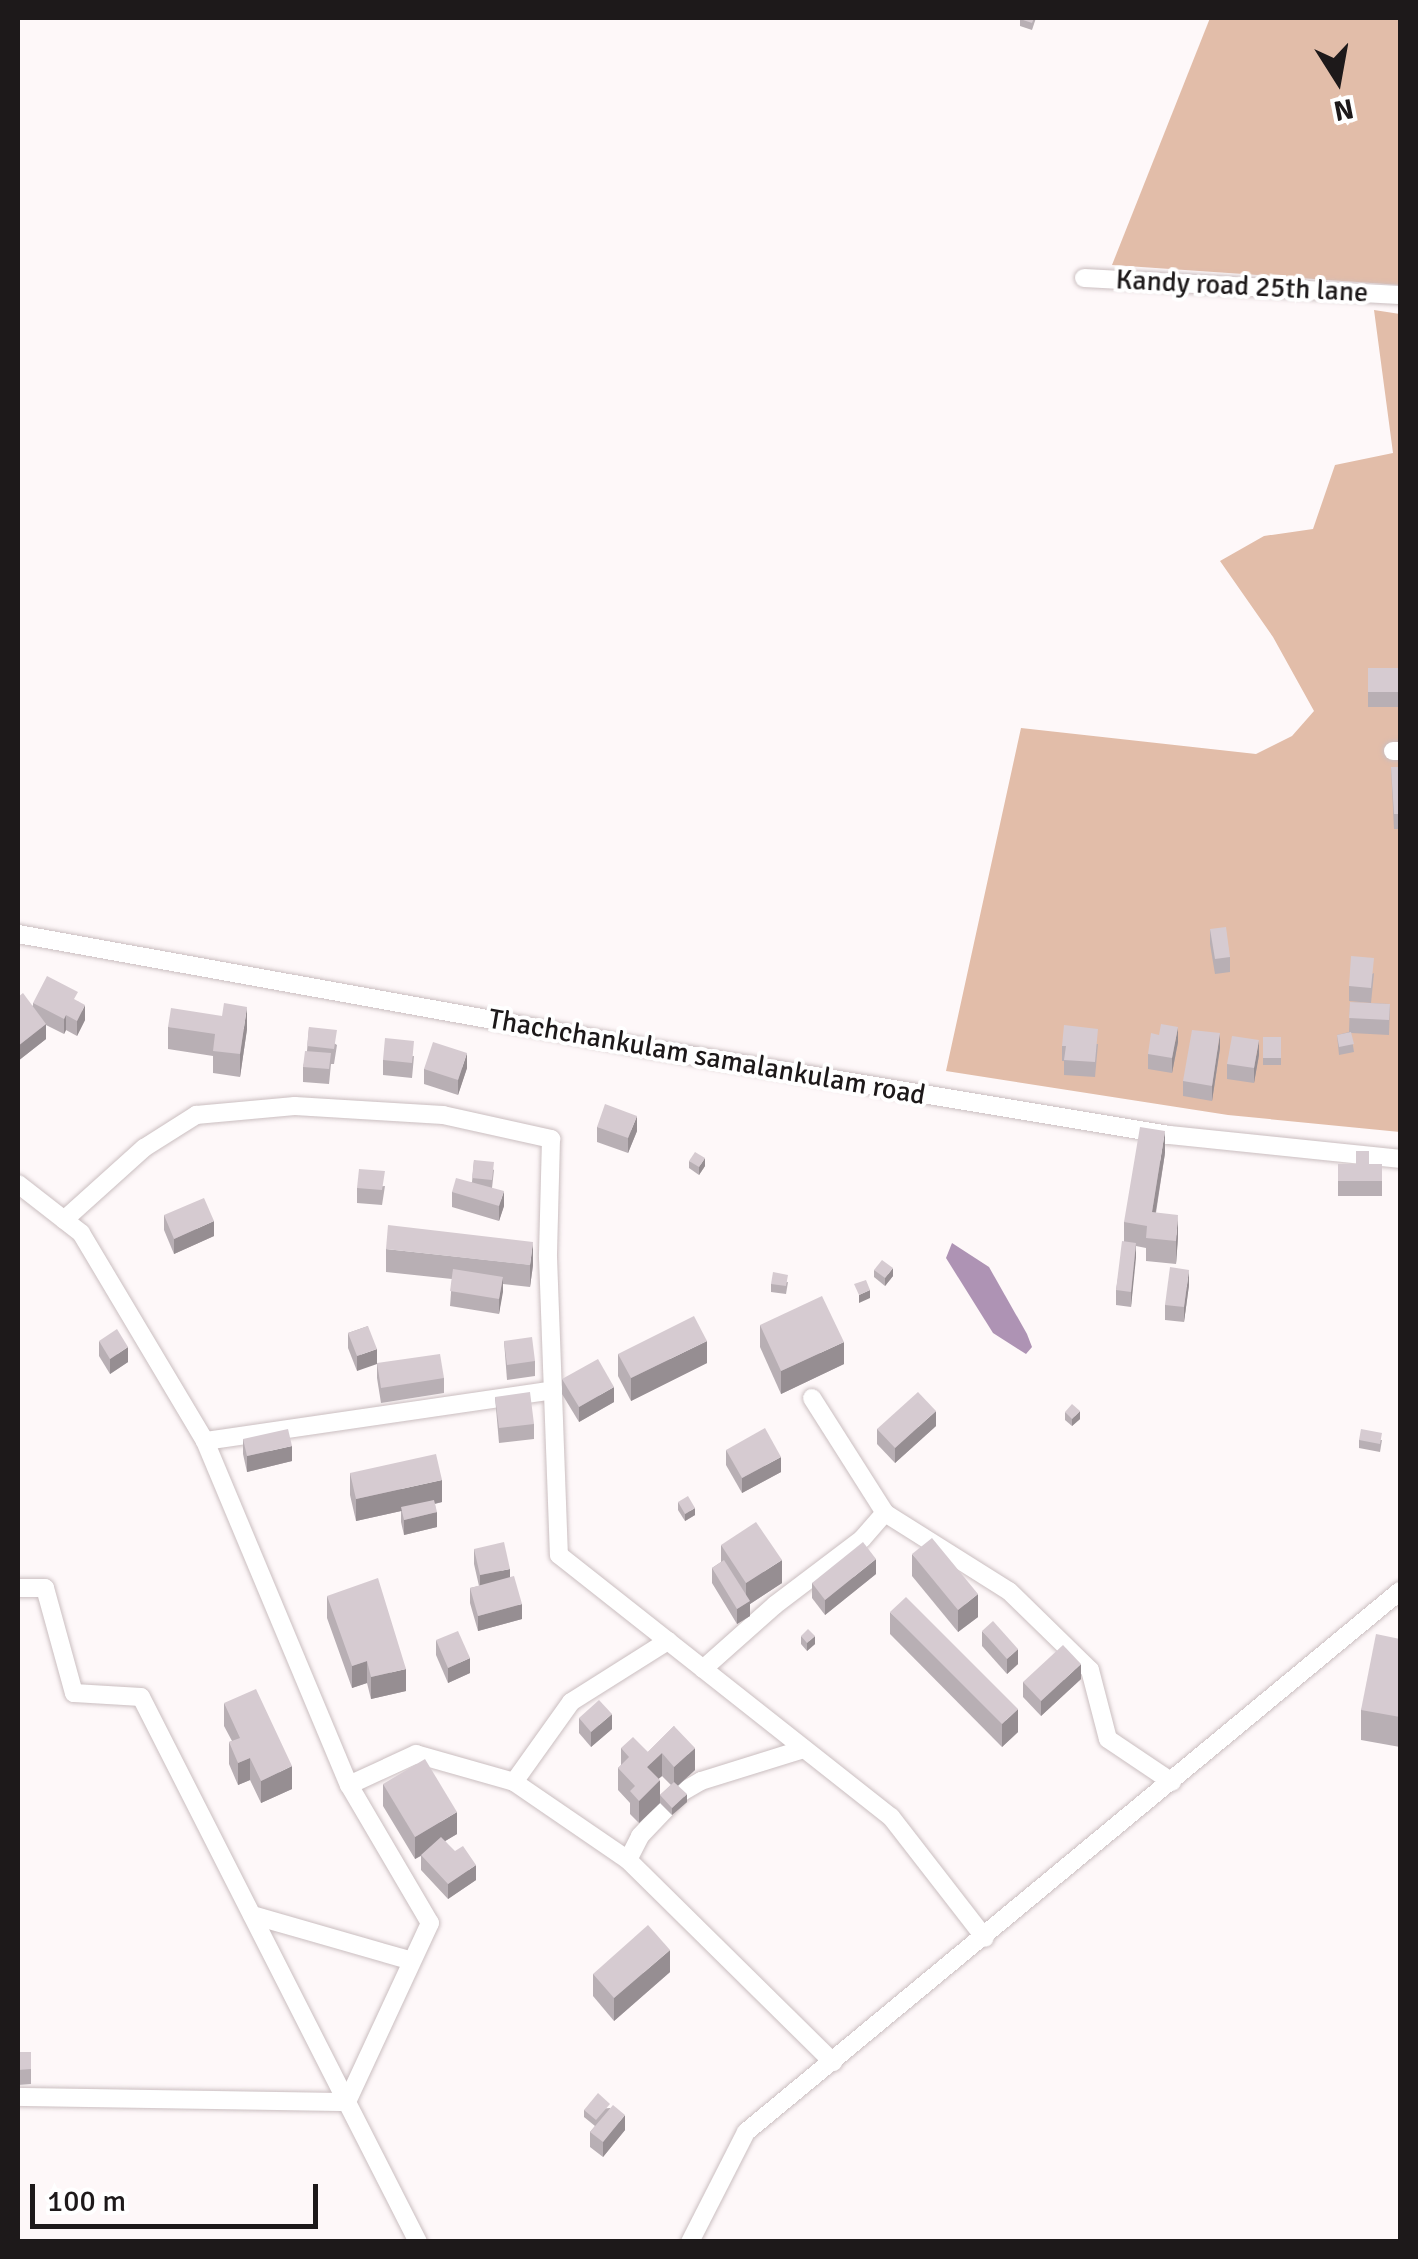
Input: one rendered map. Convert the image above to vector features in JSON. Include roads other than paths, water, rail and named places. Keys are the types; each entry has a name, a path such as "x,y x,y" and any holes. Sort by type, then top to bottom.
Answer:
{"street":[{"name":"Kandy road 25th lane","path":"1084,278 1400,294"},
{"name":"Thachchankulam samalankulam road","path":"18,934 646,1048 1170,1135 1400,1158"},
{"path":"64,1220 144,1148 196,1114 296,1106 443,1116 551,1139 548,1258 559,1555 891,1818 985,1938"},
{"path":"18,1184 81,1233 205,1441 349,1785 430,1923 347,2102"},
{"path":"205,1441 553,1390"},
{"path":"812,1398 885,1514 1010,1591 1090,1670 1108,1739 1172,1782"},
{"path":"703,1670 775,1605 862,1540 885,1514"},
{"path":"18,1588 45,1588 74,1692 142,1697 418,2242"},
{"path":"690,2242 746,2132 985,1938 1400,1590"},
{"path":"514,1782 571,1702 668,1641"},
{"path":"628,1860 640,1836 682,1792 701,1781 804,1749"},
{"path":"349,1785 416,1754 514,1782 628,1860 833,2062"},
{"path":"252,1915 412,1961"},
{"path":"18,2097 347,2102"}]}
